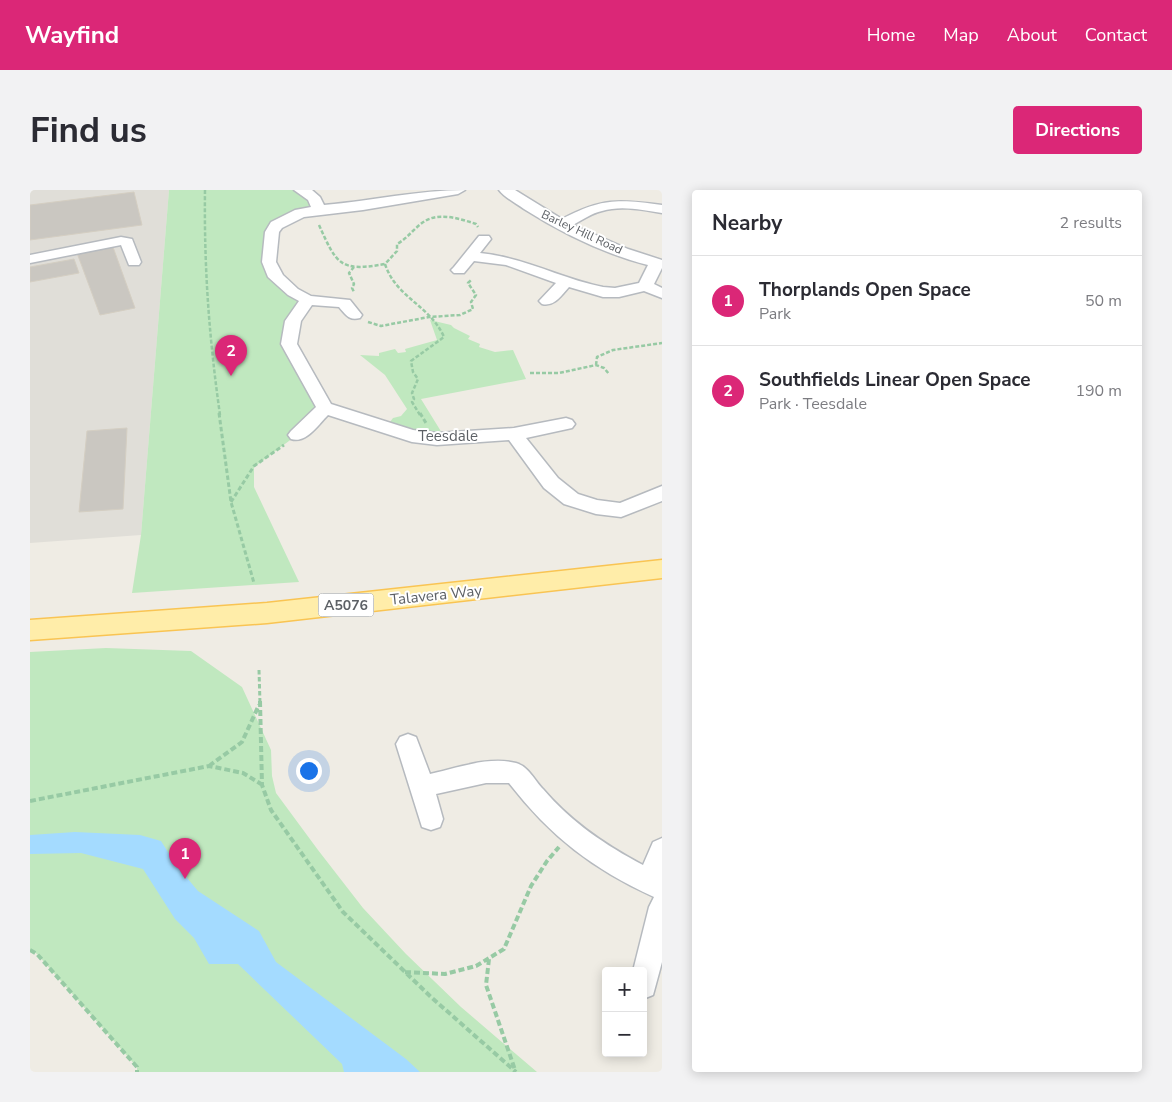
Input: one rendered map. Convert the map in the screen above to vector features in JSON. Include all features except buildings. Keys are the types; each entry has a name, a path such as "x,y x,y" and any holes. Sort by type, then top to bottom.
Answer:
{"main road":[{"name":"Talavera Way","path":"30,630 237,615 354,604 662,569"}],"street":[{"path":"301,190 312,196 318,204 317,210"},
{"path":"354,315 344,303 308,300 293,292 276,277 269,262 272,232 276,225 293,216 317,210 356,207 458,190"},
{"name":"Barley Hill Road","path":"506,190 543,215 562,225 614,248 659,264"},
{"path":"562,225 597,208 612,205 630,204 662,210"},
{"path":"459,270 484,239"},
{"path":"30,258 121,241 127,242 134,262"},
{"path":"470,256 490,260 506,260 566,281 602,291 614,293 645,286 662,293"},
{"path":"645,286 659,264"},
{"path":"547,301 566,281"},
{"path":"297,435 326,408 289,344 293,320 308,300"},
{"name":"Teesdale","path":"326,408 412,436 436,438 514,434 566,424"},
{"path":"514,434 551,482 570,499 596,507 621,510 662,493"},
{"path":"408,744 431,819"},
{"path":"422,787 486,772 515,773 550,815 571,834 597,854 656,885 662,850"},
{"path":"647,969 662,907"}],"path":[{"path":"205,190 204,253 209,334 231,502 254,583"},
{"path":"317,210 319,225 334,258 338,262 354,267 385,264 397,251 397,244 411,236 418,226 430,219 449,216 476,224 484,239"},
{"path":"354,315 376,326 429,316 460,315 474,310 471,302 476,295 468,282 490,260"},
{"path":"385,264 389,275 399,290 409,299 428,310 441,328 444,337 438,344 416,356 411,361 413,372 418,379 412,392 414,399 412,402 436,438"},
{"path":"344,303 355,294 352,288 354,284 349,273 354,267"},
{"path":"596,365 597,357 613,350 662,343"},
{"path":"530,373 560,373 596,365 604,368 609,374"},
{"path":"231,502 254,466 297,435"},
{"path":"259,670 262,785 271,810 343,912 405,972 516,1071"},
{"path":"208,766 242,742 254,721 260,702"},
{"path":"30,801 208,766 243,773 262,785"},
{"path":"405,972 445,974 476,966 504,949 531,886 547,861 571,834"},
{"path":"30,950 37,954 137,1067 137,1072"},
{"path":"489,958 486,985 516,1071"}],"shaded area":[{"path":"30,190 169,190 141,535 30,543"}],"green space":[{"path":"169,190 301,190 318,204 276,225 269,262 308,300 289,344 325,408 297,435 254,467 254,487 299,582 132,593 141,535"},
{"path":"430,320 451,325 470,336 468,339 480,344 479,347 495,352 513,350 526,379 421,399 442,433 415,431 390,422 393,418 401,416 407,409 385,375 360,355 379,356 379,353 395,349 398,353 406,352 405,349 437,340"},
{"path":"106,648 191,651 242,687 271,750 272,776 276,793 318,850 363,908 406,954 461,1007 537,1072 137,1072 137,1067 37,954 30,950 30,652"}],"water":[{"path":"75,832 140,835 161,841 177,866 198,891 259,931 276,962 406,1059 420,1072 344,1072 342,1064 238,964 209,964 194,938 175,919 143,869 81,853 30,854 30,835"}],"place":[{"name":"Southfields Linear Open Space","path":"231,376"},
{"name":"Thorplands Open Space","path":"185,879"}]}
